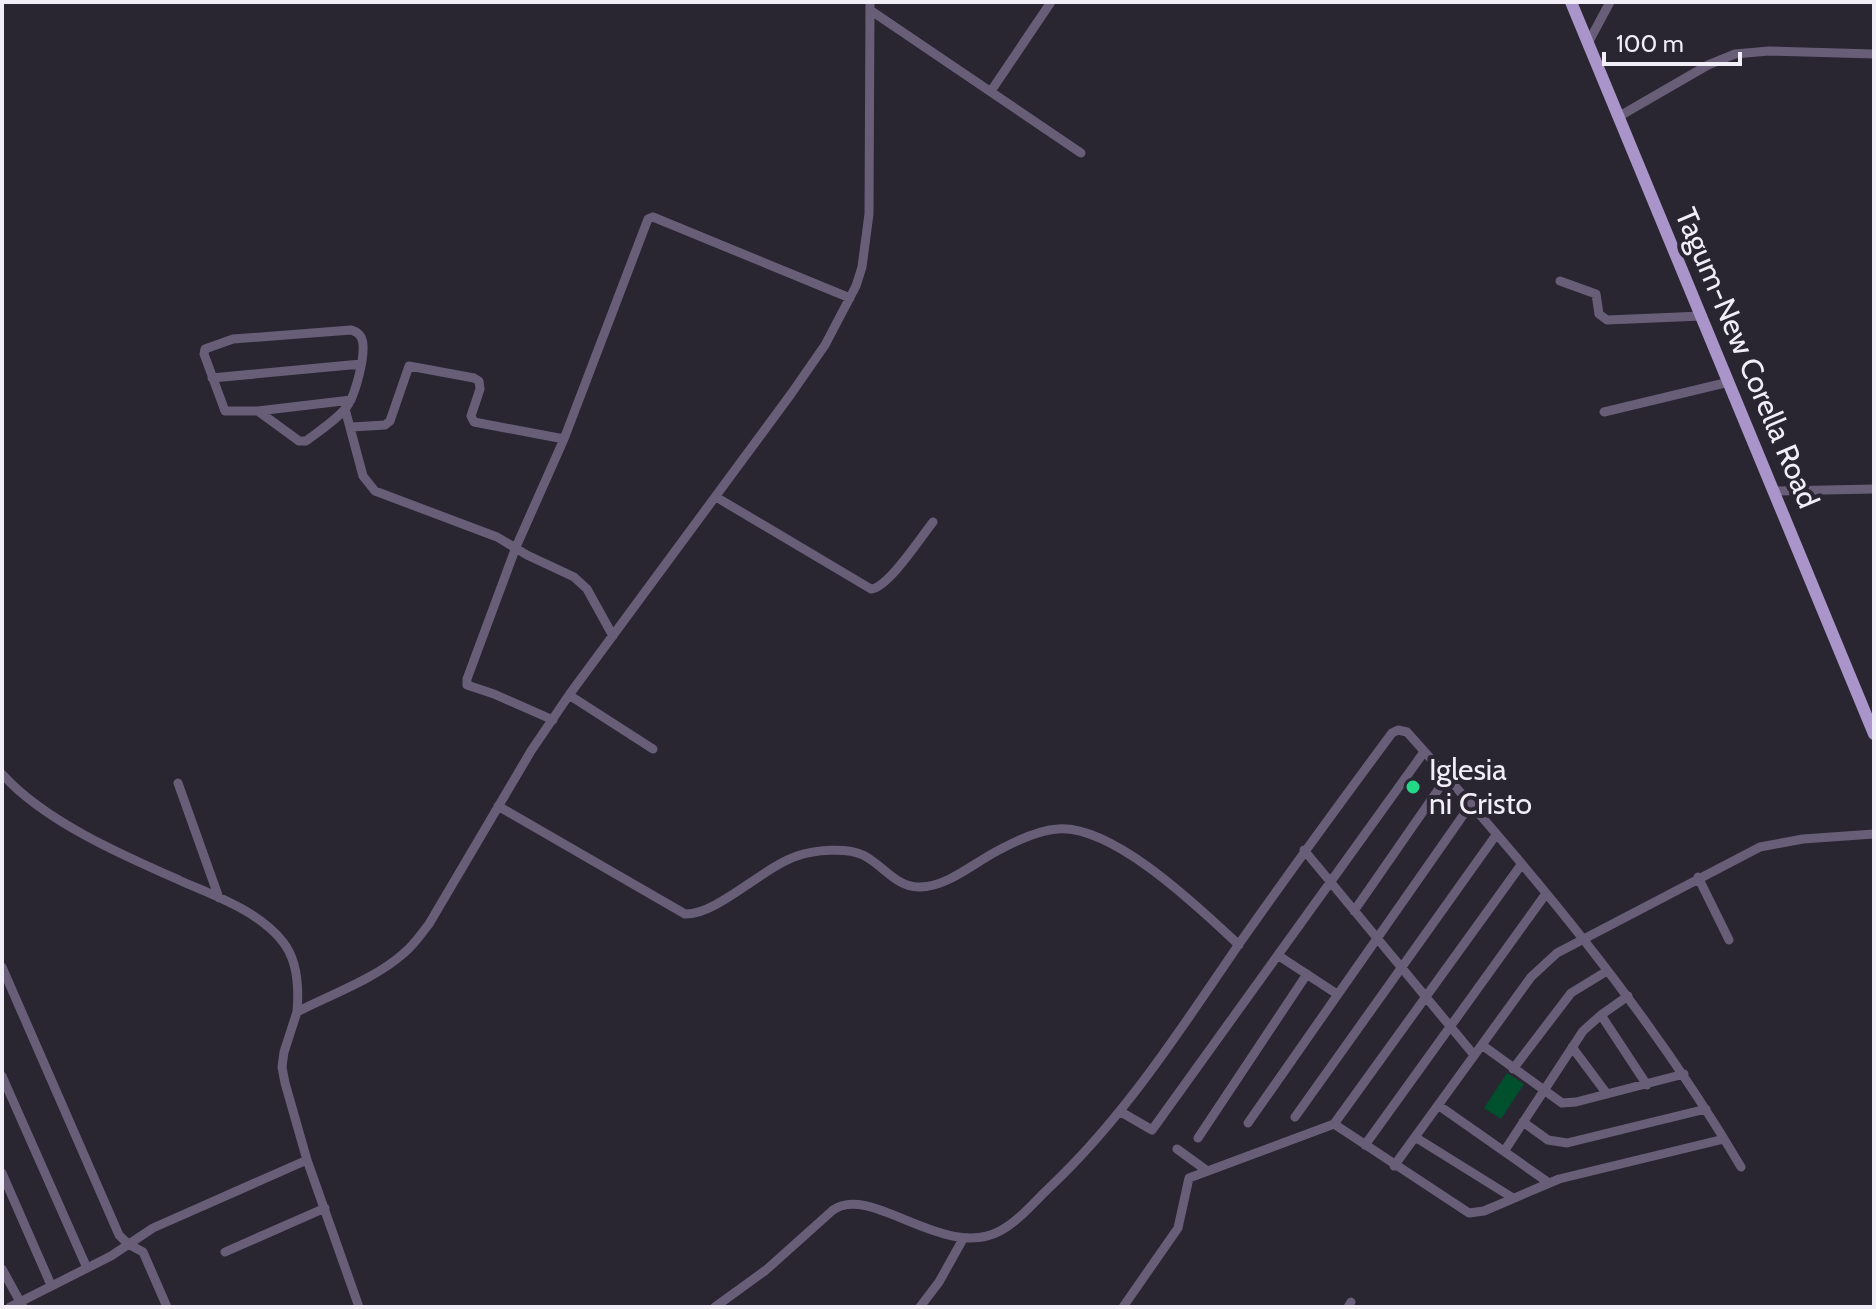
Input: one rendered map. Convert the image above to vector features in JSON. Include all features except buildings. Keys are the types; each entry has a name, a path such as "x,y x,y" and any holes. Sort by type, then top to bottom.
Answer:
{"main road":[{"name":"Tagum-New Corella Road","path":"1571,2 1874,734"}],"street":[{"path":"991,91 1051,2"},
{"path":"1588,43 1610,2"},
{"path":"870,6 1081,153"},
{"path":"297,1012 367,977 413,945 429,924 498,806 569,695 825,345 850,298 862,267 869,214 870,6"},
{"path":"1618,117 1708,65 1735,54 1769,51 1874,54"},
{"path":"553,720 467,683 516,547 564,439 649,218 850,298"},
{"path":"1560,281 1596,294 1599,314 1607,320 1702,316"},
{"path":"348,404 225,411 204,354 205,349 233,339 351,330 360,334 363,342 361,364 348,404 363,476 375,491 497,537 581,582 613,636"},
{"path":"212,378 361,364"},
{"path":"352,427 385,425 390,421 409,366 479,381 480,389 471,416 474,422 564,439"},
{"path":"1604,412 1729,382"},
{"path":"258,411 303,442 348,404"},
{"path":"1774,491 1874,489"},
{"path":"716,497 871,589 888,579 933,522"},
{"path":"569,695 653,749"},
{"path":"715,1307 766,1270 833,1210 846,1203 866,1206 963,1239 998,1232 1018,1218 1121,1112 1304,850 1394,731 1407,732 1471,804 1628,996 1684,1074 1741,1167"},
{"path":"1121,1112 1152,1130 1424,752"},
{"path":"2,774 30,802 57,819 156,870 219,898 265,924 284,943 293,963 299,991 297,1012 282,1067 307,1160 359,1307"},
{"path":"1354,911 1447,777"},
{"path":"178,783 219,898"},
{"path":"2,793 11,784"},
{"path":"1248,1123 1471,804"},
{"path":"498,806 685,914 695,914 711,907 759,875 797,856 853,851 864,855 896,880 911,887 923,888 942,882 989,854 1024,839 1056,829 1074,829 1120,849 1151,869 1239,945"},
{"path":"1394,1166 1542,964 1581,939 1747,852 1770,844 1874,834"},
{"path":"1295,1117 1496,835"},
{"path":"1304,850 1474,1055"},
{"path":"1123,1307 1178,1228 1189,1178 1334,1124 1521,865"},
{"path":"1698,877 1729,940"},
{"path":"1365,1145 1545,895"},
{"path":"1279,956 1337,994"},
{"path":"2,967 119,1235 143,1252 167,1307"},
{"path":"1513,1069 1571,993 1607,971"},
{"path":"1198,1138 1307,974"},
{"path":"1505,1150 1583,1031 1628,996"},
{"path":"1601,1015 1647,1085"},
{"path":"1482,1045 1542,1091 1567,1103 1684,1074"},
{"path":"1572,1047 1607,1094"},
{"path":"2,1076 87,1268"},
{"path":"1438,1105 1549,1183"},
{"path":"1523,1122 1548,1140 1567,1143 1706,1109"},
{"path":"1334,1124 1469,1213 1484,1211 1549,1183 1724,1139"},
{"path":"1415,1137 1513,1198"},
{"path":"1177,1149 1206,1170"},
{"path":"2,1269 18,1305 153,1228 307,1160"},
{"path":"2,1173 51,1285"},
{"path":"225,1252 325,1208"},
{"path":"920,1307 939,1282 963,1239"}],"green space":[{"path":"1507,1073 1524,1084 1501,1119 1484,1108"}],"place":[{"name":"Iglesia ni Cristo","path":"1413,787"}]}
